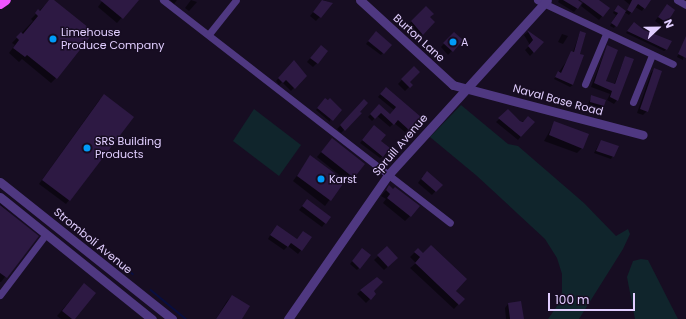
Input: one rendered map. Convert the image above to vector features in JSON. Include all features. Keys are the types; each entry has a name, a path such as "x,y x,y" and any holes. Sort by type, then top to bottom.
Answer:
{"main road":[{"path":"0,4 6,0"}],"street":[{"path":"164,0 450,223"},
{"path":"209,34 236,0"},
{"name":"Burton Lane","path":"360,0 453,84 466,88"},
{"path":"677,0 686,5"},
{"path":"543,1 606,34 673,64"},
{"name":"Spruill Avenue","path":"288,319 388,175 543,1"},
{"path":"585,84 606,34"},
{"path":"633,102 652,55"},
{"name":"Naval Base Road","path":"466,88 643,135"},
{"name":"Stromboli Avenue","path":"0,182 172,319"},
{"path":"0,197 152,319"},
{"path":"0,295 46,234"}],"shaded area":[{"path":"461,105 508,144 518,146 584,203 616,236 628,229 630,234 623,249 579,319 548,319 557,306 562,292 562,274 557,258 545,239 477,176 430,137"},
{"path":"254,109 301,145 279,176 233,141"},
{"path":"641,259 648,260 678,319 635,319 627,277 633,261"}],"building":[{"name":"Limehouse Produce Company","path":"49,0 54,0 94,32 57,79 27,55 25,57 13,48 19,40 16,37 21,32 23,34 38,16 35,13 38,9 40,11"},
{"path":"100,0 139,0 123,19"},
{"path":"322,0 333,3 321,18 313,12"},
{"path":"563,0 578,0 582,3 578,9"},
{"path":"580,0 599,0 610,8 603,17"},
{"path":"632,0 651,0 645,9 638,4 632,13 627,10"},
{"path":"667,4 675,10 667,23 658,17"},
{"path":"618,5 626,11 617,27 611,23 618,13 614,11"},
{"path":"426,6 434,14 430,17 435,22 423,35 411,21"},
{"path":"634,22 644,30 672,41 667,50 627,31"},
{"path":"527,30 544,42 534,53 528,46 533,40"},
{"path":"376,31 392,45 384,54 368,41"},
{"path":"580,31 586,33 580,54 584,55 573,85 555,77 558,71 561,73 571,51 574,52"},
{"name":"A","path":"454,32 463,40 453,52 443,43"},
{"path":"686,36 686,58 678,54"},
{"path":"321,45 328,51 318,64 310,58"},
{"path":"607,45 618,50 606,81 615,84 625,56 634,59 618,101 610,97 612,91 594,83"},
{"path":"294,60 307,76 295,89 286,80 283,83 278,78"},
{"path":"414,66 420,72 410,82 413,85 410,88 401,79"},
{"path":"654,68 662,71 648,112 640,109"},
{"path":"386,87 421,117 409,130 398,120 394,125 381,113 375,119 370,114 379,104 390,114 396,107 380,94"},
{"name":"SRS Building Products","path":"104,94 134,117 70,201 42,180"},
{"path":"591,95 606,100 604,106 590,102"},
{"path":"325,98 328,100 330,98 342,110 333,121 317,108"},
{"path":"364,99 368,103 360,112 362,113 345,131 340,125"},
{"path":"508,109 520,121 523,122 528,116 535,122 521,137 498,118"},
{"path":"554,121 589,134 583,149 549,135"},
{"path":"374,125 386,135 381,141 390,148 383,157 362,140"},
{"path":"332,138 365,164 354,178 321,152"},
{"path":"601,140 619,146 614,157 596,151"},
{"name":"Karst","path":"310,155 345,181 331,201 297,176"},
{"path":"427,171 443,185 436,192 421,179"},
{"path":"389,185 393,189 395,187 420,206 411,217 387,198 390,194 386,190"},
{"path":"307,199 331,217 326,224 302,206"},
{"path":"0,205 39,236 7,278 0,273"},
{"path":"277,225 297,239 303,231 312,237 302,251 291,243 288,247 270,235"},
{"path":"431,245 467,279 456,291 465,299 459,305 415,263 420,257 414,252 418,248 423,253"},
{"path":"387,246 398,258 388,267 377,255"},
{"path":"362,248 371,255 360,269 352,261"},
{"path":"377,277 383,282 374,291 376,294 371,300 360,290"},
{"path":"84,283 96,293 75,319 72,319 62,311"},
{"path":"232,295 250,306 242,319 216,319"},
{"path":"521,301 524,319 510,319 508,303"}],"waterway":[{"path":"102,247 133,274"},
{"path":"151,290 186,319"}],"place":[{"name":"Limehouse Produce Company","path":"53,39"},
{"name":"A","path":"453,42"},
{"name":"SRS Building Products","path":"87,148"},
{"name":"Karst","path":"321,179"}]}
